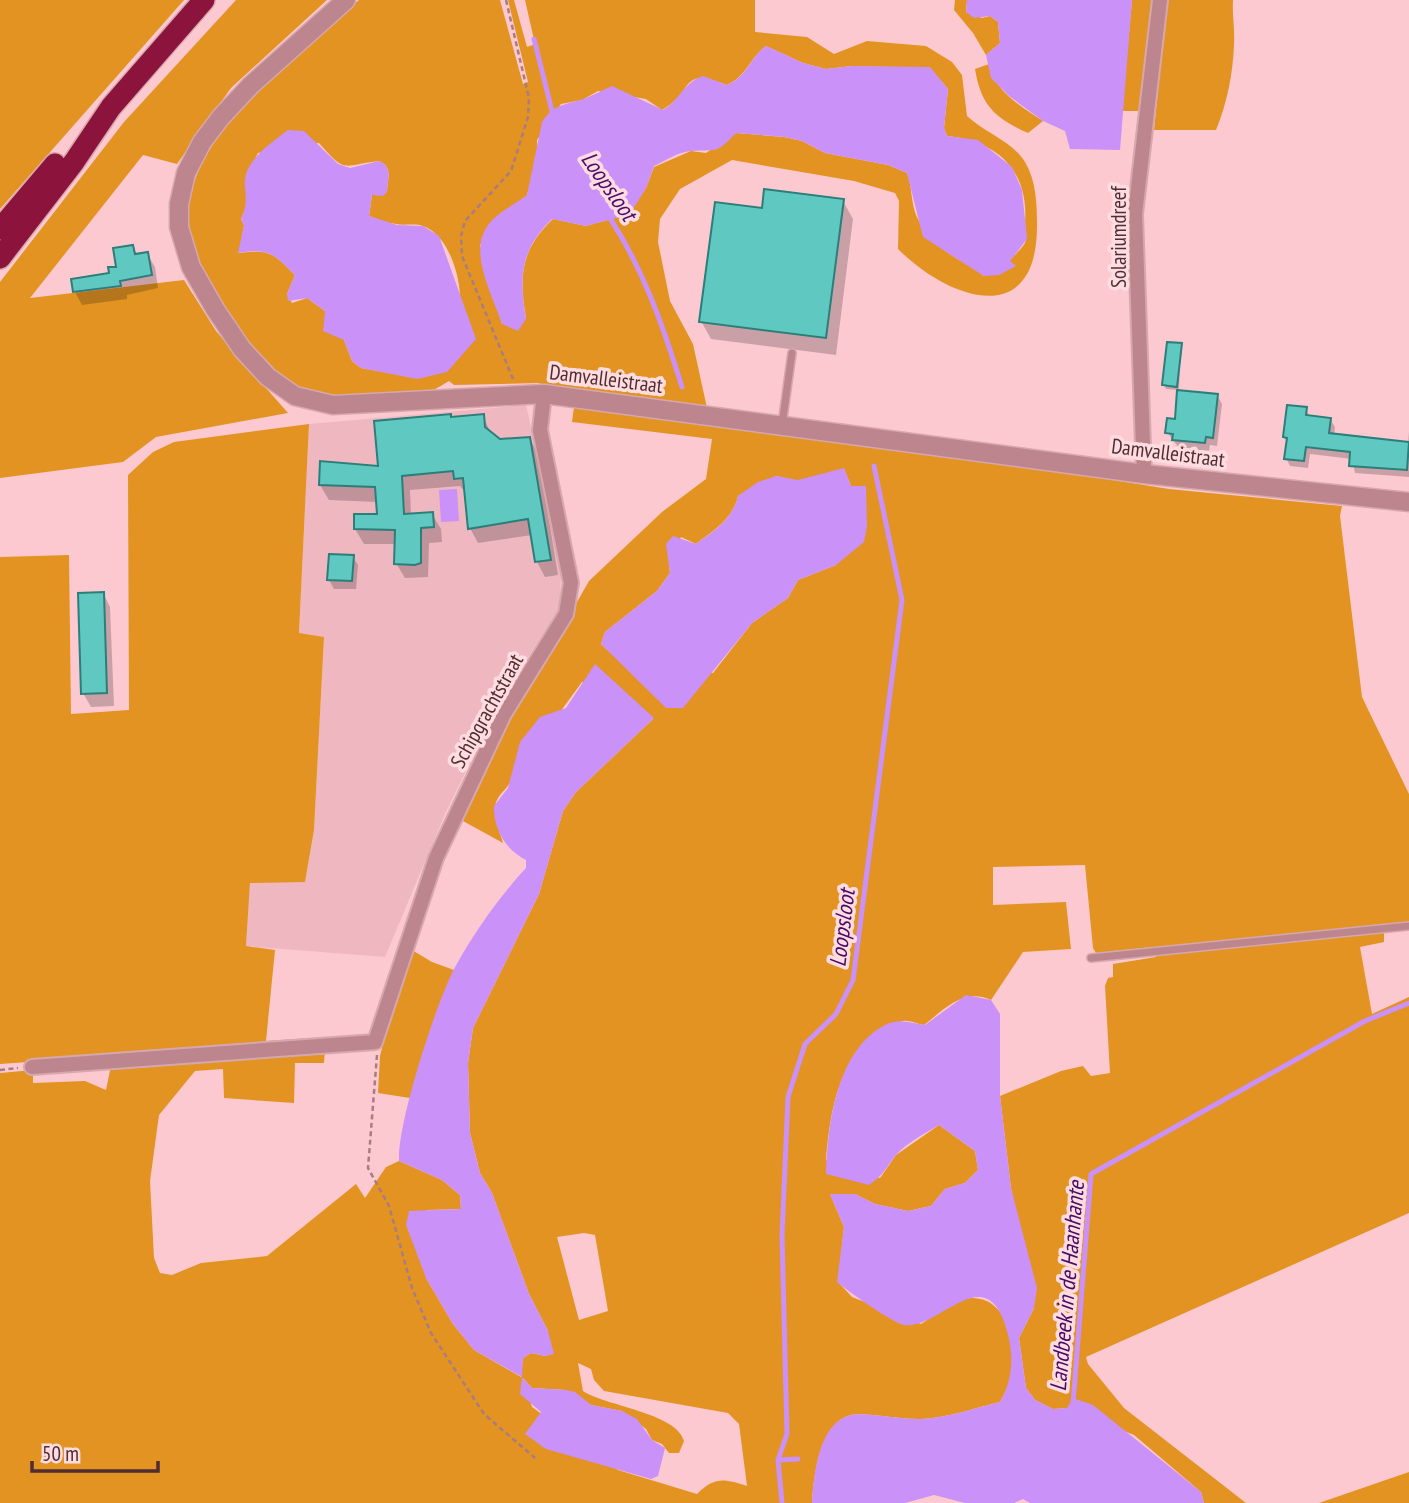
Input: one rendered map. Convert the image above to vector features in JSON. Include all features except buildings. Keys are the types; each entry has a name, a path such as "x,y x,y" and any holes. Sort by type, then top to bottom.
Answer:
{"highway":[{"path":"0,229 204,0"},
{"path":"0,258 74,162 111,107"}],"street":[{"name":"Damvalleistraat","path":"346,0 251,85 202,142 186,173 179,204 179,227 191,267 242,349 268,377 295,396 332,405 544,394 1144,474 1409,502"},
{"name":"Solariumdreef","path":"1144,474 1135,214 1160,0"},
{"name":"Schipgrachtstraat","path":"375,1042 436,858 504,714 566,614 571,583 540,430 544,394"},
{"path":"32,1067 375,1042"}],"lane":[{"path":"781,426 792,353"},
{"path":"1091,958 1409,926"}],"path":[{"path":"506,0 529,98 528,117 511,171 465,221 461,236 462,256 519,394"},
{"path":"375,1042 378,1046 368,1168 389,1206 411,1288 431,1333 484,1414 536,1458"}],"shaded area":[{"path":"0,0 184,0 0,209"},
{"path":"236,0 327,0 231,88 177,164 143,155 30,298 184,280 216,331 288,413 156,437 123,462 0,478 0,282 124,122"},
{"path":"359,0 500,0 523,84 528,82 508,0 514,0 527,47 535,44 525,0 755,0 755,32 807,37 834,54 867,41 926,46 952,62 962,75 967,116 1013,148 1029,169 1037,208 1033,258 1023,280 1007,292 987,296 965,292 941,282 898,249 899,201 895,193 854,181 732,160 680,189 660,219 658,242 670,301 693,344 707,408 538,383 454,385 449,381 419,393 368,398 334,397 306,391 284,379 261,359 220,306 204,276 193,245 188,217 191,192 202,164 218,137 238,111 285,62","holes":["766,46 803,63 826,69 852,66 930,68 948,89 944,128 947,136 981,144 995,152 1006,162 1022,188 1026,238 1023,246 1009,262 1015,266 984,276 945,251 930,237 916,215 907,173 888,165 825,153 802,141 736,133 706,153 691,151 654,167 646,188 629,214 586,226 553,219 534,242 524,265 526,318 502,324 480,245 527,195 537,158 537,140 561,104 582,100 598,91 646,99 662,110 673,103 694,80 701,78 727,85 733,82","319,143 335,160 346,166 379,161 384,164 389,174 387,192 372,195 369,216 402,225 423,226 440,238 452,258 460,302 417,378 361,368 352,361 344,340 325,311 307,298 292,303 287,294 295,275 288,268 276,257 265,252 239,253 244,225 241,219 246,207 246,178 258,153"]},
{"path":"955,0 967,0 966,12 982,18 990,16 998,22 1000,43 986,55 973,33 954,10"},
{"path":"1132,0 1154,0 1141,111 1122,111"},
{"path":"1167,0 1233,0 1232,66 1226,99 1216,130 1154,130"},
{"path":"989,64 1003,90 1043,121 1028,133 998,116 986,102 975,69"},
{"path":"526,405 561,568 560,608 516,675 487,728 445,814 385,957 246,946 250,882 305,882 314,830 324,638 299,634 309,424"},
{"path":"574,407 1057,471 1169,489 1342,506 1340,516 1362,697 1409,794 1409,923 1384,928 1384,942 1360,947 1372,1014 1409,997 1409,1213 1086,1357 1088,1364 1124,1408 1246,1503 1204,1503 1201,1492 1134,1435 1067,1408 1053,1409 1035,1400 1026,1388 1019,1338 1034,1308 1011,1188 1000,1096 1061,1071 1083,1066 1091,1076 1110,1073 1105,986 1108,978 1113,977 1113,964 1156,957 1154,947 1096,953 1093,948 1085,865 993,867 993,905 1066,902 1071,949 1023,952 991,1000 972,996 963,998 947,1006 924,1025 901,1022 868,1041 846,1070 830,1124 826,1160 880,1178 896,1155 939,1125 975,1151 978,1170 965,1183 945,1189 931,1206 908,1211 875,1204 855,1194 830,1194 844,1227 838,1282 852,1297 921,1324 960,1300 974,1298 987,1301 1004,1318 1011,1343 1010,1382 1000,1402 931,1418 857,1414 840,1420 825,1439 820,1452 812,1503 0,1503 0,1073 33,1070 33,1083 85,1081 106,1090 113,1056 0,1064 0,557 69,555 71,714 129,710 128,475 153,452 174,442 309,424 299,633 324,637 314,830 305,882 250,883 246,946 275,950 266,1041 326,1037 324,1063 295,1063 294,1103 224,1098 223,1069 195,1071 159,1115 150,1181 154,1258 160,1273 172,1275 201,1263 267,1256 356,1184 365,1198 386,1167 399,1161 442,1180 460,1195 461,1209 427,1210 426,1278 453,1324 474,1350 521,1377 523,1358 531,1353 546,1356 548,1331 529,1294 492,1193 480,1173 470,1133 468,1063 473,1028 539,894 563,811 576,792 653,719 582,682 498,798 495,814 503,843 463,821 489,756 589,581 662,512 706,479 712,439 572,422","holes":["844,469 851,486 836,565 798,580 788,598 752,623 713,673 616,658 601,644 605,632 657,591 670,573 669,565 681,537 696,544 727,518 738,496 776,476 798,481","584,1233 595,1235 608,1311 579,1320 557,1237","578,1363 591,1369 594,1380 604,1391 728,1413 739,1424 747,1486 720,1481 709,1484 697,1494 618,1470 532,1407 523,1378 532,1388 566,1390 591,1405 622,1411 646,1429 652,1440 662,1444 669,1453 679,1453 684,1441 679,1431 668,1423 583,1391"]},
{"path":"407,947 432,962 454,970 410,1098 378,1093 380,1056"},
{"path":"1409,1472 1409,1503 1319,1503"}],"water":[{"path":"967,0 1132,0 1120,150 1070,149 1065,131 1043,121 1009,96 991,78 986,55 1000,43 998,22 990,16 974,18 966,12"},
{"path":"766,46 803,63 826,69 852,66 930,67 948,89 944,128 947,136 978,140 1012,167 1022,190 1027,239 1010,261 1016,266 999,275 984,276 923,237 907,173 888,165 825,153 802,141 785,137 736,133 716,150 686,152 654,166 646,188 630,214 586,226 552,219 533,242 524,265 526,319 518,331 502,324 482,265 481,240 493,219 527,195 542,122 546,117 558,107 612,86 663,110 691,82 703,76 727,85 734,82"},
{"path":"288,130 304,131 338,164 350,168 379,161 384,164 389,174 387,192 383,196 372,195 369,216 397,225 423,226 439,236 476,339 447,372 417,379 361,368 352,361 344,340 323,331 325,311 307,298 288,301 287,294 295,275 282,262 264,252 238,253 244,225 241,219 246,199 245,177 248,169 259,154"},
{"path":"844,468 851,486 866,486 867,526 864,542 836,565 798,580 788,598 752,623 683,708 666,708 601,644 605,632 657,591 670,573 666,544 673,536 696,544 728,518 738,496 758,482 776,476 798,480"},
{"path":"457,489 459,521 441,522 439,490"},
{"path":"595,664 654,718 576,792 563,811 539,894 473,1028 468,1063 470,1133 480,1173 492,1193 529,1294 548,1331 554,1354 546,1356 531,1353 523,1358 522,1377 474,1350 453,1324 426,1278 406,1225 409,1211 461,1209 460,1195 442,1180 399,1161 400,1143 419,1064 446,986 487,916 526,868 526,860 512,851 502,838 494,815 494,806 508,788 520,742 540,717 566,708"},
{"path":"966,995 991,1000 1000,1014 1000,1096 1011,1188 1037,1288 1034,1308 1019,1338 1026,1388 1035,1400 1053,1409 1067,1408 1073,1398 1093,1405 1201,1492 1204,1503 1030,1503 1023,1499 1014,1503 965,1503 934,1495 905,1503 812,1503 820,1452 831,1428 840,1420 857,1414 913,1419 951,1415 1000,1402 1007,1386 1011,1369 1010,1344 999,1311 989,1300 976,1297 962,1301 918,1324 904,1325 880,1313 837,1282 844,1227 830,1194 855,1194 875,1204 908,1211 931,1206 945,1189 965,1183 978,1170 975,1151 939,1125 901,1150 881,1175 869,1185 826,1174 829,1133 838,1090 856,1051 870,1036 887,1024 901,1021 925,1025"},
{"path":"522,1377 532,1388 575,1392 591,1405 622,1411 637,1419 652,1440 665,1448 658,1476 651,1479 546,1449 525,1434 541,1412 520,1394"}],"waterway":[{"name":"Loopsloot","path":"534,39 553,115"},
{"name":"Loopsloot","path":"607,214 642,276 682,387"},
{"name":"Loopsloot","path":"782,1503 778,1460 787,1434 782,1235 788,1097 805,1044 836,1014 853,980 902,600 874,466"},
{"name":"Landbeek in de Haanhante","path":"1073,1404 1091,1174 1365,1021 1409,1003"},
{"name":"Landbeek in de Haanhante","path":"778,1460 798,1459"}]}
